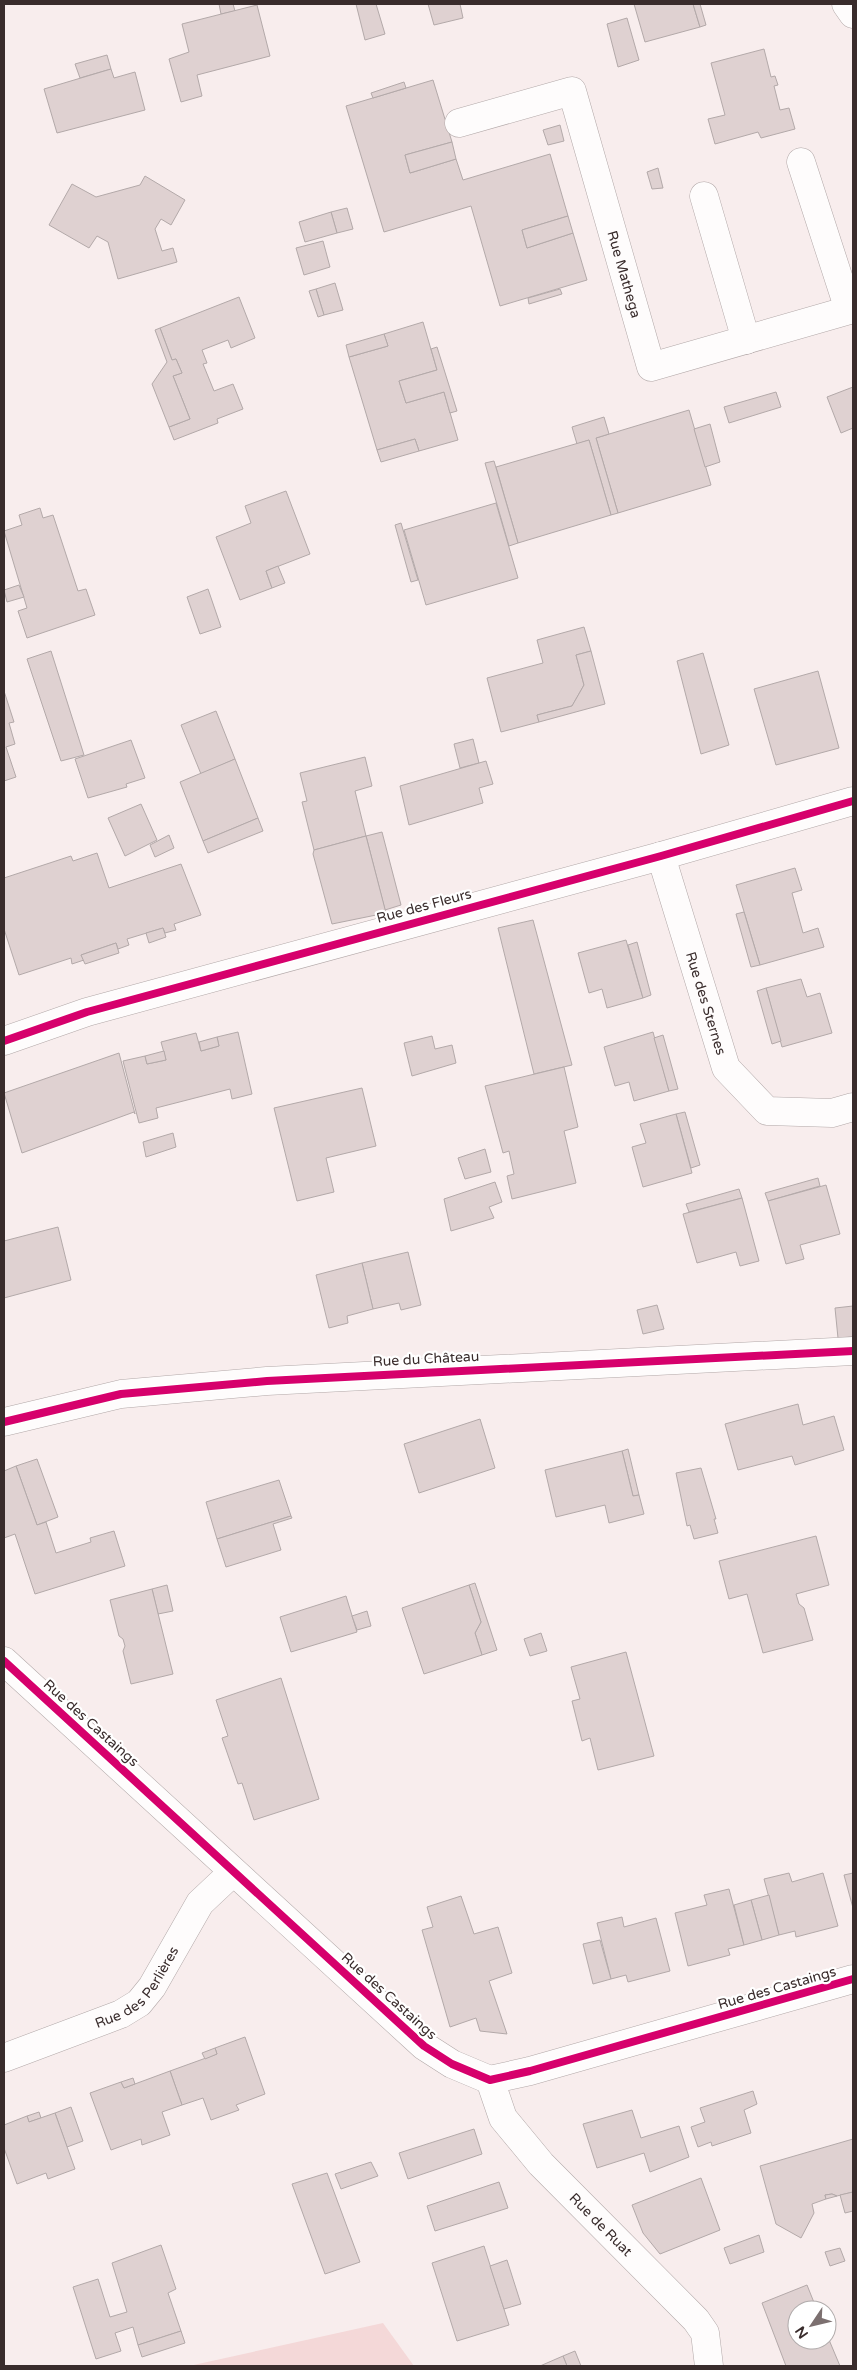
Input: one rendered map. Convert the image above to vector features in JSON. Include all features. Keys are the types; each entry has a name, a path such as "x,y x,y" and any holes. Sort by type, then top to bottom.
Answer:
{"street":[{"path":"846,4 853,14"},
{"name":"Rue Mathega","path":"459,123 572,91 651,367 851,310"},
{"path":"802,162 851,310"},
{"path":"704,196 746,340"},
{"name":"Rue des Fleurs","path":"4,1041 105,1006 661,856 853,800"},
{"name":"Rue des Sternes","path":"661,856 726,1068 767,1111 832,1113 853,1107"},
{"name":"Rue du Château","path":"4,1422 121,1394 267,1381 853,1351"},
{"name":"Rue des Castaings","path":"4,1660 424,2046 452,2064 490,2080 540,2069 853,1979"},
{"name":"Rue des Perlières","path":"4,2058 121,2014 139,2003 152,1987 200,1903 233,1872"},
{"name":"Rue de Ruat","path":"490,2080 503,2118 541,2164 696,2320 705,2333 709,2366"}],"shaded area":[{"path":"383,2323 414,2366 189,2366"}],"building":[{"path":"219,4 233,4 235,11 221,14"},
{"path":"356,4 376,4 385,34 365,40"},
{"path":"428,4 460,4 463,18 434,25"},
{"path":"634,4 693,4 700,27 645,42"},
{"path":"693,4 700,4 706,25 700,27"},
{"path":"257,5 270,56 197,75 202,96 181,102 169,59 189,52 182,24"},
{"path":"627,18 639,60 618,67 607,24"},
{"path":"764,49 771,77 775,76 778,85 774,86 780,110 789,108 795,129 761,138 758,132 715,144 708,119 725,115 711,63"},
{"path":"107,55 111,69 80,78 75,64"},
{"path":"111,69 114,78 135,72 145,110 57,133 44,89"},
{"path":"433,80 452,142 405,155 410,173 456,159 463,180 550,154 568,216 522,230 527,248 573,233 587,280 500,306 471,206 384,232 346,106"},
{"path":"404,82 406,88 373,98 371,93"},
{"path":"560,125 564,141 548,145 543,130"},
{"path":"452,142 456,159 410,173 405,155"},
{"path":"658,168 663,188 652,189 647,172"},
{"path":"145,176 185,200 171,225 161,219 155,229 162,251 173,248 177,262 118,279 108,242 97,236 89,248 49,225 72,184 96,197 140,185"},
{"path":"347,208 353,229 337,233 331,212"},
{"path":"331,212 337,233 305,242 299,222"},
{"path":"568,216 573,233 527,248 522,230"},
{"path":"323,241 330,267 304,275 296,248"},
{"path":"335,283 343,310 324,315 316,289"},
{"path":"316,289 324,315 318,317 309,291"},
{"path":"560,289 562,294 529,304 528,298"},
{"path":"239,297 255,338 231,348 228,340 202,350 207,363 203,364 214,391 233,384 243,409 217,419 218,423 174,440 169,427 190,419 173,376 182,373 176,359 172,360 160,328"},
{"path":"423,322 437,370 399,381 406,403 444,392 458,440 419,451 415,439 377,450 349,357 388,346 384,334"},
{"path":"160,328 172,360 176,359 182,373 173,376 190,419 169,427 152,384 167,362 155,330"},
{"path":"384,334 388,346 349,357 346,345"},
{"path":"437,347 457,411 450,413 444,392 406,403 399,381 437,370 431,349"},
{"path":"853,387 853,428 841,433 827,397"},
{"path":"776,392 781,407 729,423 724,407"},
{"path":"689,410 711,485 618,513 596,438"},
{"path":"604,417 609,434 596,438 618,513 611,515 589,440 577,444 572,427"},
{"path":"710,424 720,462 705,467 694,429"},
{"path":"415,439 419,451 381,462 377,450"},
{"path":"589,440 611,515 518,543 496,467"},
{"path":"494,461 518,543 509,546 485,463"},
{"path":"286,491 310,554 266,571 272,588 240,600 216,537 251,523 245,506"},
{"path":"496,503 518,578 426,605 404,530"},
{"path":"40,508 43,518 53,515 78,591 86,589 95,615 27,638 18,611 27,608 4,531 22,525 19,515"},
{"path":"401,523 418,580 411,582 395,525"},
{"path":"278,566 285,583 272,588 266,571"},
{"path":"19,585 24,597 7,602 4,590"},
{"path":"208,589 221,627 200,634 187,597"},
{"path":"584,627 591,651 576,655 584,685 572,706 537,715 539,722 501,732 487,678 543,663 537,640"},
{"path":"51,651 84,755 61,761 27,659"},
{"path":"591,651 605,704 539,722 537,715 572,706 584,685 576,655"},
{"path":"703,653 729,745 701,754 677,661"},
{"path":"818,671 839,748 776,765 754,689"},
{"path":"4,691 14,722 9,723 15,744 6,747 16,777 4,781"},
{"path":"216,711 235,759 201,774 181,725"},
{"path":"473,739 479,763 460,768 454,744"},
{"path":"131,740 145,778 126,784 127,787 88,798 75,759"},
{"path":"365,757 372,786 355,791 366,836 314,850 302,802 307,801 300,773"},
{"path":"235,759 258,818 203,841 180,782"},
{"path":"486,761 493,784 479,788 483,803 409,825 400,786"},
{"path":"141,804 157,840 125,856 108,818"},
{"path":"258,818 263,831 208,853 203,841"},
{"path":"382,832 401,905 385,910 366,836"},
{"path":"169,835 174,848 155,857 150,845"},
{"path":"366,836 386,913 332,924 313,854 314,850"},
{"path":"97,853 109,888 181,864 201,915 174,924 176,930 165,933 163,928 127,939 129,945 118,949 116,943 81,955 84,960 72,964 71,958 19,975 4,929 4,878 71,856 73,861"},
{"path":"795,868 802,890 792,893 803,933 818,928 824,947 760,965 736,885"},
{"path":"744,912 760,965 751,967 736,914"},
{"path":"533,920 572,1065 534,1074 498,928"},
{"path":"163,928 166,937 149,943 146,933"},
{"path":"626,940 643,998 607,1008 602,989 589,993 578,953"},
{"path":"637,942 651,995 643,998 628,945"},
{"path":"116,943 119,953 85,964 81,955"},
{"path":"801,979 807,997 820,993 832,1033 782,1047 766,988"},
{"path":"766,988 781,1041 772,1044 757,991"},
{"path":"238,1032 252,1094 232,1099 230,1089 156,1108 158,1118 139,1123 123,1061 145,1056 147,1064 166,1060 161,1042 196,1033 201,1051 219,1046 217,1037"},
{"path":"653,1032 669,1091 634,1101 629,1082 615,1086 604,1047"},
{"path":"663,1035 678,1089 669,1091 654,1038"},
{"path":"432,1036 435,1049 452,1045 456,1063 412,1076 404,1043"},
{"path":"217,1037 219,1046 201,1051 199,1042"},
{"path":"164,1051 166,1060 147,1064 145,1056"},
{"path":"119,1053 135,1114 134,1112 22,1153 4,1093"},
{"path":"564,1067 578,1127 564,1131 576,1183 512,1199 507,1176 514,1174 509,1151 503,1153 485,1086"},
{"path":"362,1088 376,1146 326,1158 334,1192 297,1201 274,1108"},
{"path":"685,1112 700,1165 691,1168 676,1114"},
{"path":"676,1114 692,1173 643,1187 632,1147 646,1143 640,1124"},
{"path":"173,1133 176,1147 146,1157 143,1142"},
{"path":"485,1149 491,1172 465,1179 458,1158"},
{"path":"818,1178 820,1186 768,1201 765,1193"},
{"path":"495,1182 502,1202 489,1207 494,1218 451,1231 444,1199"},
{"path":"826,1185 840,1234 800,1245 804,1259 786,1264 768,1201"},
{"path":"739,1189 742,1198 689,1212 686,1204"},
{"path":"742,1198 759,1261 740,1266 736,1252 697,1263 683,1214"},
{"path":"58,1227 71,1280 4,1298 4,1241"},
{"path":"408,1252 421,1305 401,1310 399,1303 373,1309 362,1263"},
{"path":"362,1263 373,1309 347,1316 348,1323 329,1328 316,1275"},
{"path":"657,1305 664,1329 643,1334 637,1310"},
{"path":"853,1306 853,1337 838,1338 835,1308"},
{"path":"798,1404 803,1425 834,1416 844,1450 795,1465 792,1456 738,1470 725,1424"},
{"path":"480,1419 495,1468 419,1493 404,1444"},
{"path":"628,1449 639,1495 633,1496 622,1451"},
{"path":"622,1451 633,1496 639,1495 644,1514 609,1523 605,1505 556,1517 545,1470"},
{"path":"37,1459 58,1517 37,1525 16,1466"},
{"path":"16,1466 37,1525 46,1522 56,1553 91,1542 90,1538 114,1531 125,1566 35,1594 15,1534 4,1538 4,1471"},
{"path":"701,1468 716,1519 714,1519 718,1533 694,1539 690,1525 687,1526 676,1473"},
{"path":"279,1480 291,1516 217,1539 206,1502"},
{"path":"291,1516 292,1518 273,1524 281,1550 226,1567 217,1539"},
{"path":"816,1536 829,1585 796,1594 799,1604 804,1608 813,1640 763,1653 747,1594 729,1599 719,1561"},
{"path":"475,1583 497,1650 482,1655 475,1633 481,1622 469,1585"},
{"path":"167,1585 173,1611 158,1614 152,1589"},
{"path":"469,1585 481,1622 475,1633 482,1655 424,1674 402,1608"},
{"path":"152,1589 173,1674 131,1684 123,1651 125,1646 123,1639 119,1636 110,1600"},
{"path":"346,1596 357,1632 291,1652 280,1617"},
{"path":"367,1611 371,1626 357,1630 352,1616"},
{"path":"541,1633 547,1651 530,1656 524,1639"},
{"path":"626,1652 654,1756 598,1770 590,1738 582,1741 572,1701 580,1699 571,1667"},
{"path":"281,1678 319,1799 254,1820 242,1783 238,1784 222,1738 228,1736 216,1700"},
{"path":"789,1873 792,1882 823,1873 838,1926 796,1937 795,1931 779,1935 764,1879"},
{"path":"853,1873 853,1908 844,1875"},
{"path":"729,1889 744,1945 728,1949 730,1955 688,1966 675,1913 707,1905 704,1895"},
{"path":"769,1895 779,1935 762,1940 751,1900"},
{"path":"461,1896 474,1934 498,1927 512,1973 489,1981 507,2034 480,2031 476,2018 450,2027 422,1930 433,1927 427,1907"},
{"path":"751,1900 762,1940 744,1945 734,1905"},
{"path":"622,1917 624,1927 656,1918 670,1971 628,1982 626,1975 611,1979 597,1923"},
{"path":"600,1940 611,1979 593,1984 583,1944"},
{"path":"245,2037 265,2094 236,2105 239,2110 211,2120 203,2098 182,2105 170,2071 217,2054 215,2048"},
{"path":"215,2048 217,2054 205,2059 202,2053"},
{"path":"170,2071 182,2105 162,2112 170,2135 142,2145 141,2139 111,2150 90,2093 121,2082 124,2088"},
{"path":"133,2078 135,2084 124,2088 121,2082"},
{"path":"753,2091 757,2104 744,2110 751,2133 712,2146 711,2142 698,2147 691,2127 705,2122 700,2108"},
{"path":"71,2107 83,2141 67,2147 55,2113"},
{"path":"632,2110 641,2138 679,2126 689,2157 650,2172 644,2153 597,2168 583,2124"},
{"path":"39,2112 41,2118 29,2122 27,2116"},
{"path":"55,2113 75,2169 48,2179 46,2173 17,2184 4,2148 4,2125 27,2116 29,2122"},
{"path":"474,2129 482,2154 408,2179 399,2153"},
{"path":"853,2139 853,2192 837,2196 832,2194 825,2195 826,2199 812,2204 814,2213 801,2238 776,2224 760,2166"},
{"path":"371,2162 378,2176 341,2189 335,2174"},
{"path":"327,2173 360,2262 325,2274 292,2184"},
{"path":"701,2178 720,2230 660,2254 643,2233 632,2205"},
{"path":"499,2182 508,2208 435,2231 427,2206"},
{"path":"853,2192 853,2211 845,2213 840,2195"},
{"path":"832,2194 837,2196 826,2199 825,2195"},
{"path":"759,2235 764,2252 730,2264 724,2248"},
{"path":"161,2245 176,2289 168,2293 181,2331 138,2345 133,2327 115,2333 121,2351 96,2359 73,2287 98,2279 110,2317 127,2312 112,2263"},
{"path":"484,2246 509,2325 457,2341 432,2263"},
{"path":"840,2248 845,2261 830,2266 825,2252"},
{"path":"507,2260 521,2304 504,2309 490,2266"},
{"path":"807,2285 813,2300 787,2300 787,2350 833,2350 840,2366 786,2366 762,2303"},
{"path":"181,2331 185,2343 142,2357 138,2345"},
{"path":"575,2351 581,2366 567,2366 563,2356"},
{"path":"563,2356 567,2366 540,2366"}],"cycle path":[{"path":"4,1041 87,1012 661,856 853,801"},
{"path":"4,1422 121,1394 267,1381 853,1351"},
{"path":"4,1661 424,2046 452,2064 490,2080 530,2071 853,1979"}]}
